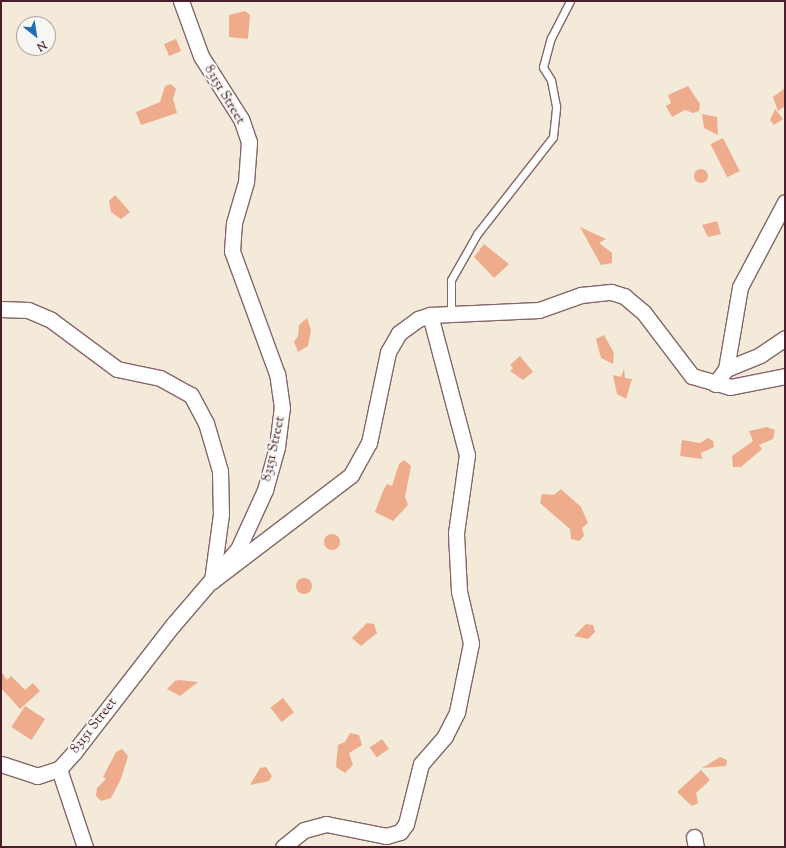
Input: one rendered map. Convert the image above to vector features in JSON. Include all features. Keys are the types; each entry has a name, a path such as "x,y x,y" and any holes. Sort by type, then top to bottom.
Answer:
{"street":[{"name":"83151 Street","path":"59,768 238,549 252,524 277,447 282,408 277,374 264,332 232,251 234,223 246,182 248,142 241,119 201,56 181,1"},
{"path":"715,384 726,369 740,288 785,202"},
{"path":"212,581 351,475 369,443 393,341 412,321 430,315 539,310 581,295 611,292 624,296 644,313 692,376 715,384 748,385 785,376"},
{"path":"1,308 28,310 50,320 117,369 160,378 191,395 206,423 220,471 221,514 212,581"},
{"path":"282,847 304,830 326,824 386,836 400,832 406,824 421,764 445,736 457,712 470,643 459,591 456,533 467,455 430,315"},
{"path":"726,369 760,354 785,338"},
{"path":"1,764 37,776 59,768 85,847"}],"lane":[{"path":"450,315 451,280 477,234 553,137 556,106 551,80 543,67 551,38 570,1"}],"building":[{"path":"245,11 250,15 248,39 229,37 229,15"},
{"path":"176,39 181,51 169,56 164,44"},
{"path":"171,84 176,89 173,99 177,113 141,125 136,112 160,102 165,86"},
{"path":"688,86 700,104 699,111 693,113 685,110 672,117 666,106 671,103 668,95"},
{"path":"785,88 785,106 778,111 773,97"},
{"path":"775,109 783,119 774,125 770,120"},
{"path":"702,114 717,117 718,135 704,128"},
{"path":"723,138 740,171 727,177 711,144"},
{"path":"698,169 704,169 708,173 708,179 704,183 698,183 694,179 694,173"},
{"path":"115,195 130,212 121,219 111,212 109,201"},
{"path":"717,221 721,234 708,237 702,225"},
{"path":"580,227 606,239 599,243 612,253 612,263 601,265"},
{"path":"484,244 509,264 494,278 474,257"},
{"path":"307,318 311,330 308,346 298,352 294,342 298,336 299,325"},
{"path":"604,335 614,353 613,364 601,358 596,339"},
{"path":"520,356 533,372 523,380 510,371 513,368 510,365"},
{"path":"624,369 625,378 632,379 626,399 617,394 613,375 621,377"},
{"path":"767,427 775,430 773,439 759,445 762,449 741,467 733,467 732,456 753,441 749,431"},
{"path":"708,438 713,441 714,447 701,453 702,459 680,456 682,440 700,443"},
{"path":"404,460 411,466 405,497 408,505 393,521 375,512 383,491 387,484 392,486 399,464"},
{"path":"561,489 581,507 588,523 582,528 584,536 579,541 571,539 570,529 540,503 542,494 554,495"},
{"path":"332,534 339,539 340,542 335,549 332,550 325,545 324,542 329,535"},
{"path":"301,578 307,578 312,583 310,592 307,594 301,594 296,589 296,583"},
{"path":"367,623 374,624 377,633 361,646 352,638"},
{"path":"586,624 593,625 595,632 588,639 574,636"},
{"path":"1,671 7,680 11,676 25,690 33,683 40,691 20,709 1,688"},
{"path":"175,681 198,682 180,696 167,689"},
{"path":"283,698 294,712 281,722 270,708"},
{"path":"25,706 45,719 32,740 11,727"},
{"path":"350,733 359,735 362,745 349,753 353,765 345,773 336,767 338,745 345,742"},
{"path":"382,739 389,749 377,757 370,748"},
{"path":"122,749 128,756 121,779 111,798 101,801 96,796 97,788 106,779 103,777 116,752"},
{"path":"720,757 727,760 726,766 702,768"},
{"path":"266,767 272,776 269,781 250,785 260,768"},
{"path":"701,770 710,780 696,793 698,803 692,806 677,792"}]}
